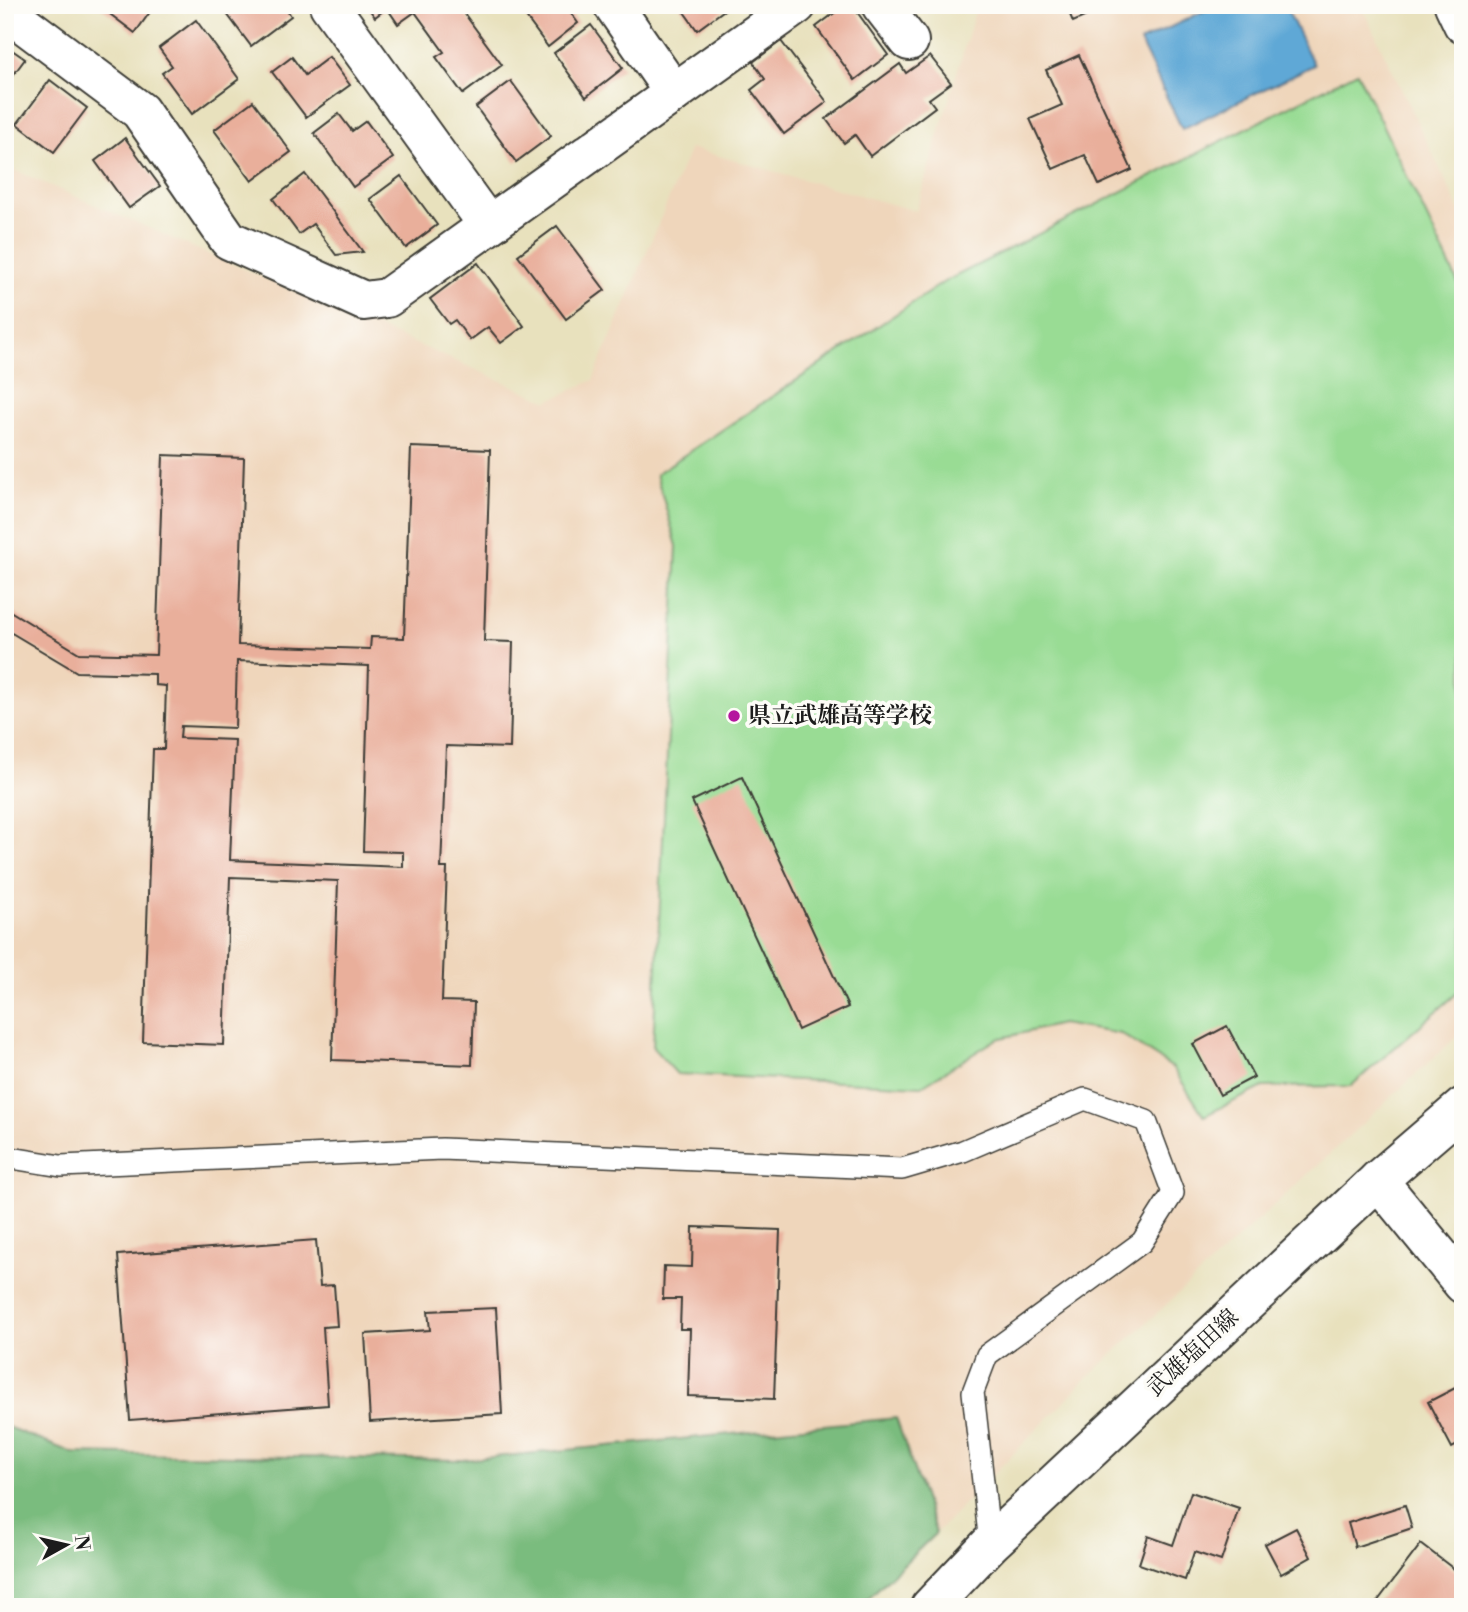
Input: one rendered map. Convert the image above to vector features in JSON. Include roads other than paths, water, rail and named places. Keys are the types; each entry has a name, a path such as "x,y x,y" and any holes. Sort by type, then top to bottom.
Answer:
{"main road":[{"path":"329,5 488,225"},
{"path":"613,5 674,93"},
{"path":"5,10 140,111 229,240 364,301 387,298 797,5"},
{"path":"881,5 909,41"},
{"path":"1454,5 1463,24"},
{"name":"武雄塩田線","path":"930,1607 990,1544 1378,1180 1463,1107"},
{"path":"1378,1180 1463,1284"}],"lane":[{"path":"5,1157 61,1166 442,1149 902,1169 963,1151 1086,1099 1146,1121 1173,1193 1142,1242 987,1355 973,1392 990,1544"}],"water":[{"path":"1216,5 1285,5 1314,65 1182,129 1140,42"}],"place":[{"name":"県立武雄高等学校","path":"734,716"}]}
